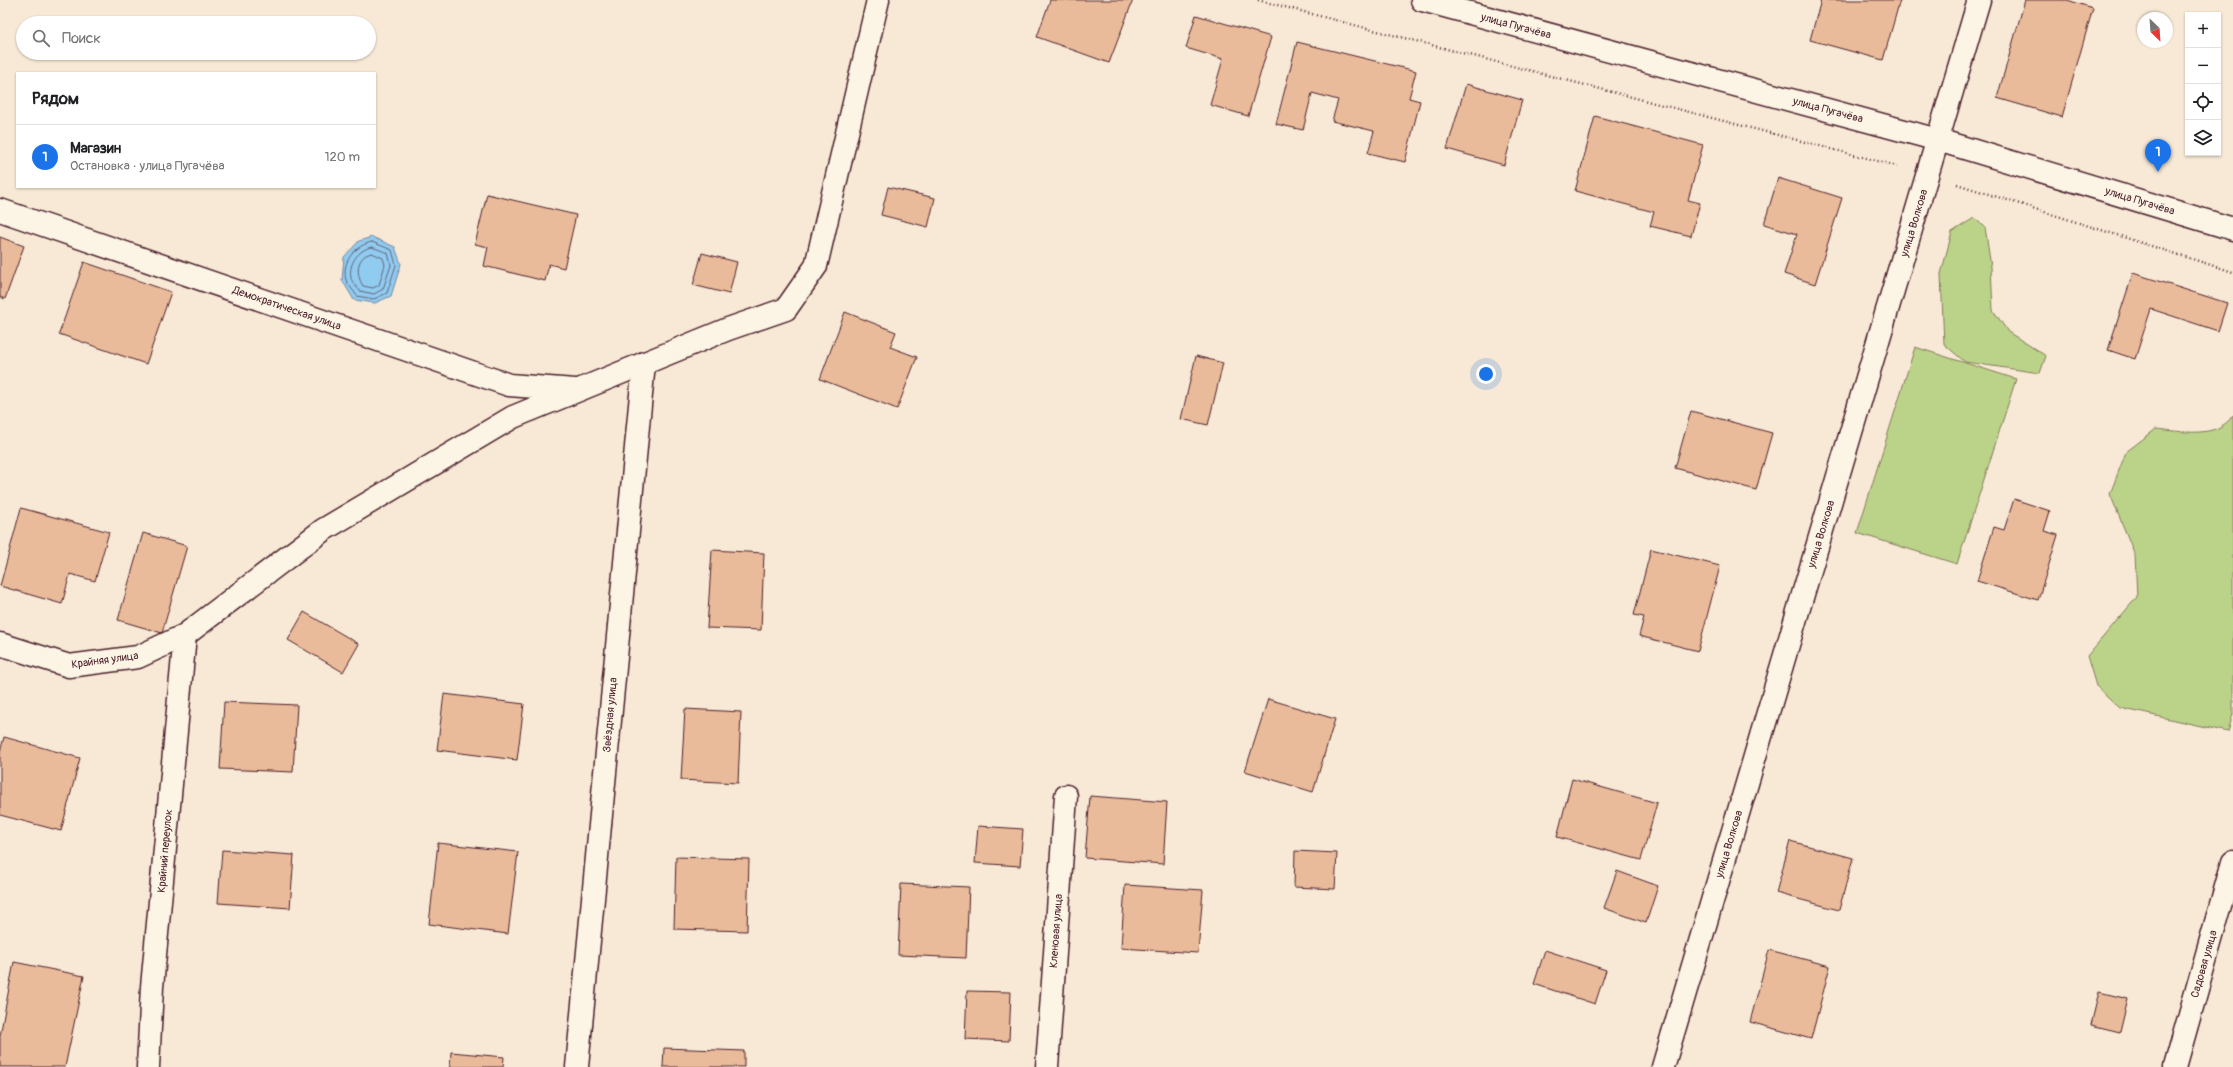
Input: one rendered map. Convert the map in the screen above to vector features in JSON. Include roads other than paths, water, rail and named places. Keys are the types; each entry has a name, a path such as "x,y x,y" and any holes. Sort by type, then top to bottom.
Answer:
{"street":[{"name":"Крайняя улица","path":"0,644 69,666 138,657 185,635 323,530 513,417 644,363 786,309 816,266 878,0"},
{"name":"улица Пугачёва","path":"1422,0 1938,140 2233,229"},
{"name":"улица Волкова","path":"1663,1067 1979,0"},
{"name":"Демократическая улица","path":"0,210 509,385 578,391"},
{"name":"Звёздная улица","path":"577,1067 644,363"},
{"name":"Крайний переулок","path":"148,1067 152,987 185,635"},
{"name":"Кленовая улица","path":"1047,1067 1066,796"},
{"name":"Садовая улица","path":"2175,1067 2233,862"}],"water":[{"path":"372,237 395,247 401,264 391,296 375,303 354,300 342,280 344,257 359,241"}],"place":[{"name":"Магазин","path":"2158,172"}]}
